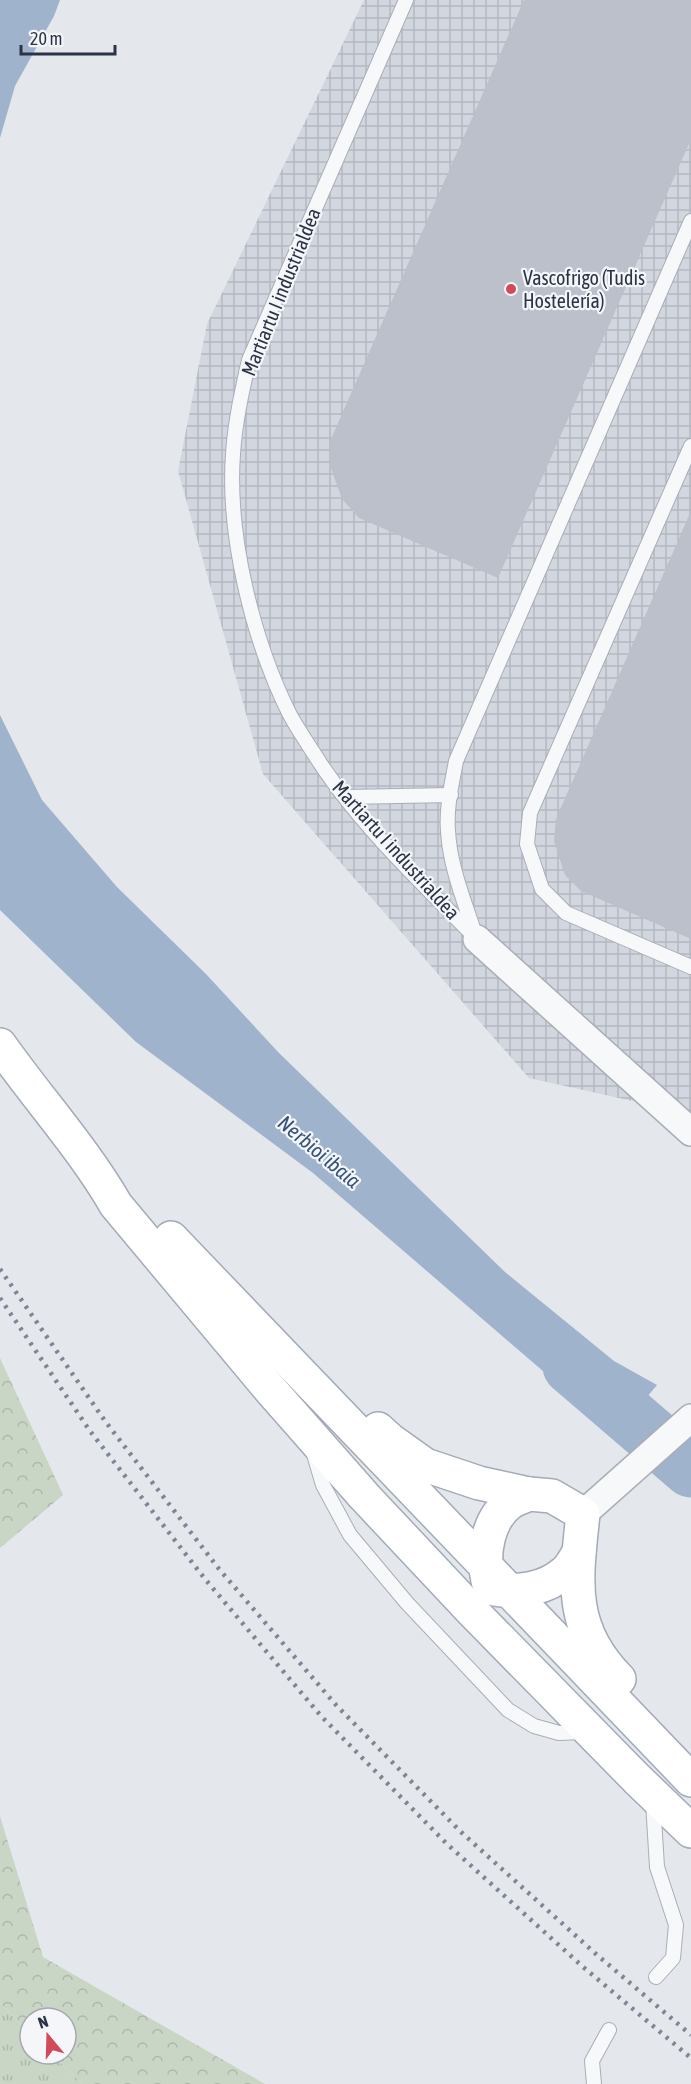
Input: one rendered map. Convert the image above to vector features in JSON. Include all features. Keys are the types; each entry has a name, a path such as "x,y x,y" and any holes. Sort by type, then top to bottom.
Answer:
{"main road":[{"path":"0,1046 96,1171 116,1205 269,1388 364,1496 644,1787 691,1831"},
{"path":"96,1171 142,1207 495,1581 691,1780"},
{"path":"195,1263 236,1285 390,1440 425,1465 479,1484 552,1496 584,1514 577,1591 588,1637 609,1669 691,1754"},
{"path":"269,1388 315,1419 461,1572 534,1588 554,1580 567,1570 579,1552"},
{"path":"529,1494 512,1502 492,1526 495,1581 506,1618 531,1648 621,1742 644,1787"}],"street":[{"path":"477,939 691,1132"},
{"path":"584,1514 691,1418"}],"lane":[{"name":"Martiartu I industrialdea","path":"406,0 249,360 237,416 233,455 233,495 244,581 269,663 290,714 321,765 385,844 477,939"},
{"name":"Martiartu I industrialdea","path":"477,939 455,875 448,829 456,761 691,221"},
{"path":"691,446 530,813 527,844 542,889 566,913 691,967"},
{"path":"346,797 451,795"},
{"path":"308,1432 323,1485 350,1535 407,1603 508,1710 534,1726 559,1733 591,1732"},
{"path":"644,1787 657,1867 676,1925 673,1958 656,1977"},
{"path":"594,2084 592,2061 609,2030"}],"shaded area":[{"path":"364,0 691,0 691,1114 529,1078 263,774 178,471 207,324"}],"green space":[{"path":"0,1358 63,1495 0,1548"},
{"path":"0,1816 43,1957 265,2084 82,2084 64,2066 78,2066 78,2006 18,2006 18,2020 0,2003"},
{"path":"0,2003 18,2020 18,2066 64,2066 82,2084 0,2084"}],"water":[{"path":"0,0 60,0 54,16 15,86 0,138"},
{"path":"0,715 42,800 117,887 206,974 279,1053 505,1272 614,1361 657,1385 616,1434 313,1173 136,1042 0,910"}],"building":[{"name":"Vascofrigo (Tudis Hostelería)","path":"524,0 691,0 691,139 498,578 359,518 342,499 331,468 330,451 331,439"},
{"path":"691,511 691,939 581,891 565,875 554,841 556,819"}],"waterway":[{"name":"Nerbioi ibaia","path":"571,1366 691,1469"}],"railway":[{"path":"0,1269 105,1421 219,1569 336,1705 461,1832 596,1954 691,2035"},
{"path":"0,1298 90,1431 205,1579 321,1716 447,1844 582,1966 691,2058"}],"place":[{"name":"Vascofrigo (Tudis Hostelería)","path":"511,289"}]}
